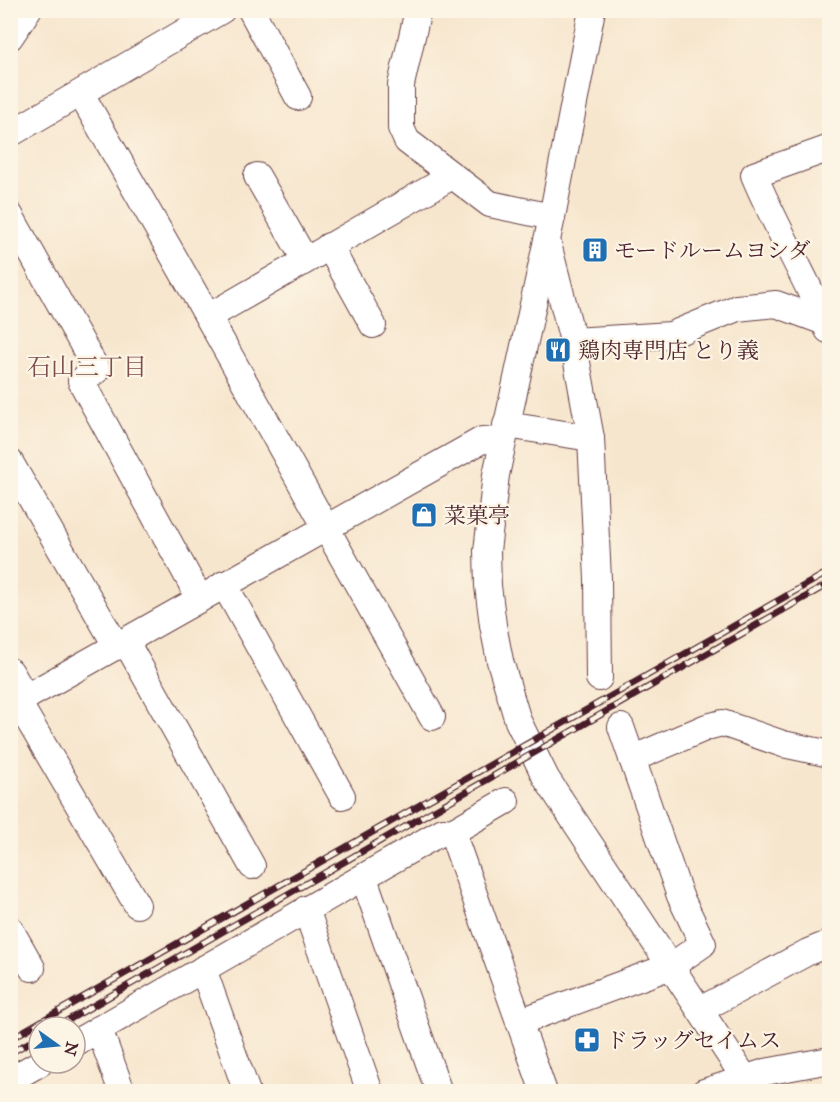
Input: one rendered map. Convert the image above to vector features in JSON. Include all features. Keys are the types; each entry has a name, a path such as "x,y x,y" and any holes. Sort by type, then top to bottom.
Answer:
{"street":[{"path":"10,37 28,10"},
{"path":"10,134 222,10"},
{"path":"251,10 298,97"},
{"path":"418,10 401,85 401,128 407,141 490,204 549,227"},
{"path":"592,10 549,227 504,433 491,512 488,586 493,625 500,661 518,721 546,778 748,1084"},
{"path":"81,94 432,717"},
{"path":"828,324 769,211 754,175 830,148"},
{"path":"257,176 305,260"},
{"path":"208,316 452,176"},
{"path":"10,215 97,370 81,381 200,598"},
{"path":"549,227 591,438 598,579 599,678"},
{"path":"329,246 373,325"},
{"path":"573,341 671,335 737,308 776,304 828,324"},
{"path":"18,702 482,440 504,433 591,438"},
{"path":"10,462 122,644 252,866"},
{"path":"224,584 342,796"},
{"path":"10,671 18,702 137,905"},
{"path":"632,759 707,727 722,723 783,744 830,754"},
{"path":"519,1022 671,966 703,944 680,896 621,727"},
{"path":"87,1036 306,909 364,879 443,831 452,832 506,801"},
{"path":"452,832 544,1092"},
{"path":"364,879 439,1092"},
{"path":"306,909 370,1092"},
{"path":"10,929 32,968"},
{"path":"700,1010 830,942"},
{"path":"203,969 247,1092"},
{"path":"99,1029 122,1092"},
{"path":"704,1092 748,1084 830,1060"},
{"path":"10,1080 27,1070"}],"railway":[{"path":"10,1039 830,571"},
{"path":"77,1015 830,583"},
{"path":"10,1053 27,1044"}],"place":[{"name":"モードルームヨシダ","path":"595,250"},
{"name":"鶏肉専門店 とり義","path":"558,350"},
{"name":"菜菓亭","path":"424,515"},
{"name":"ドラッグセイムス","path":"587,1040"}],"district":[{"name":"石山三丁目","path":"87,367"}]}
